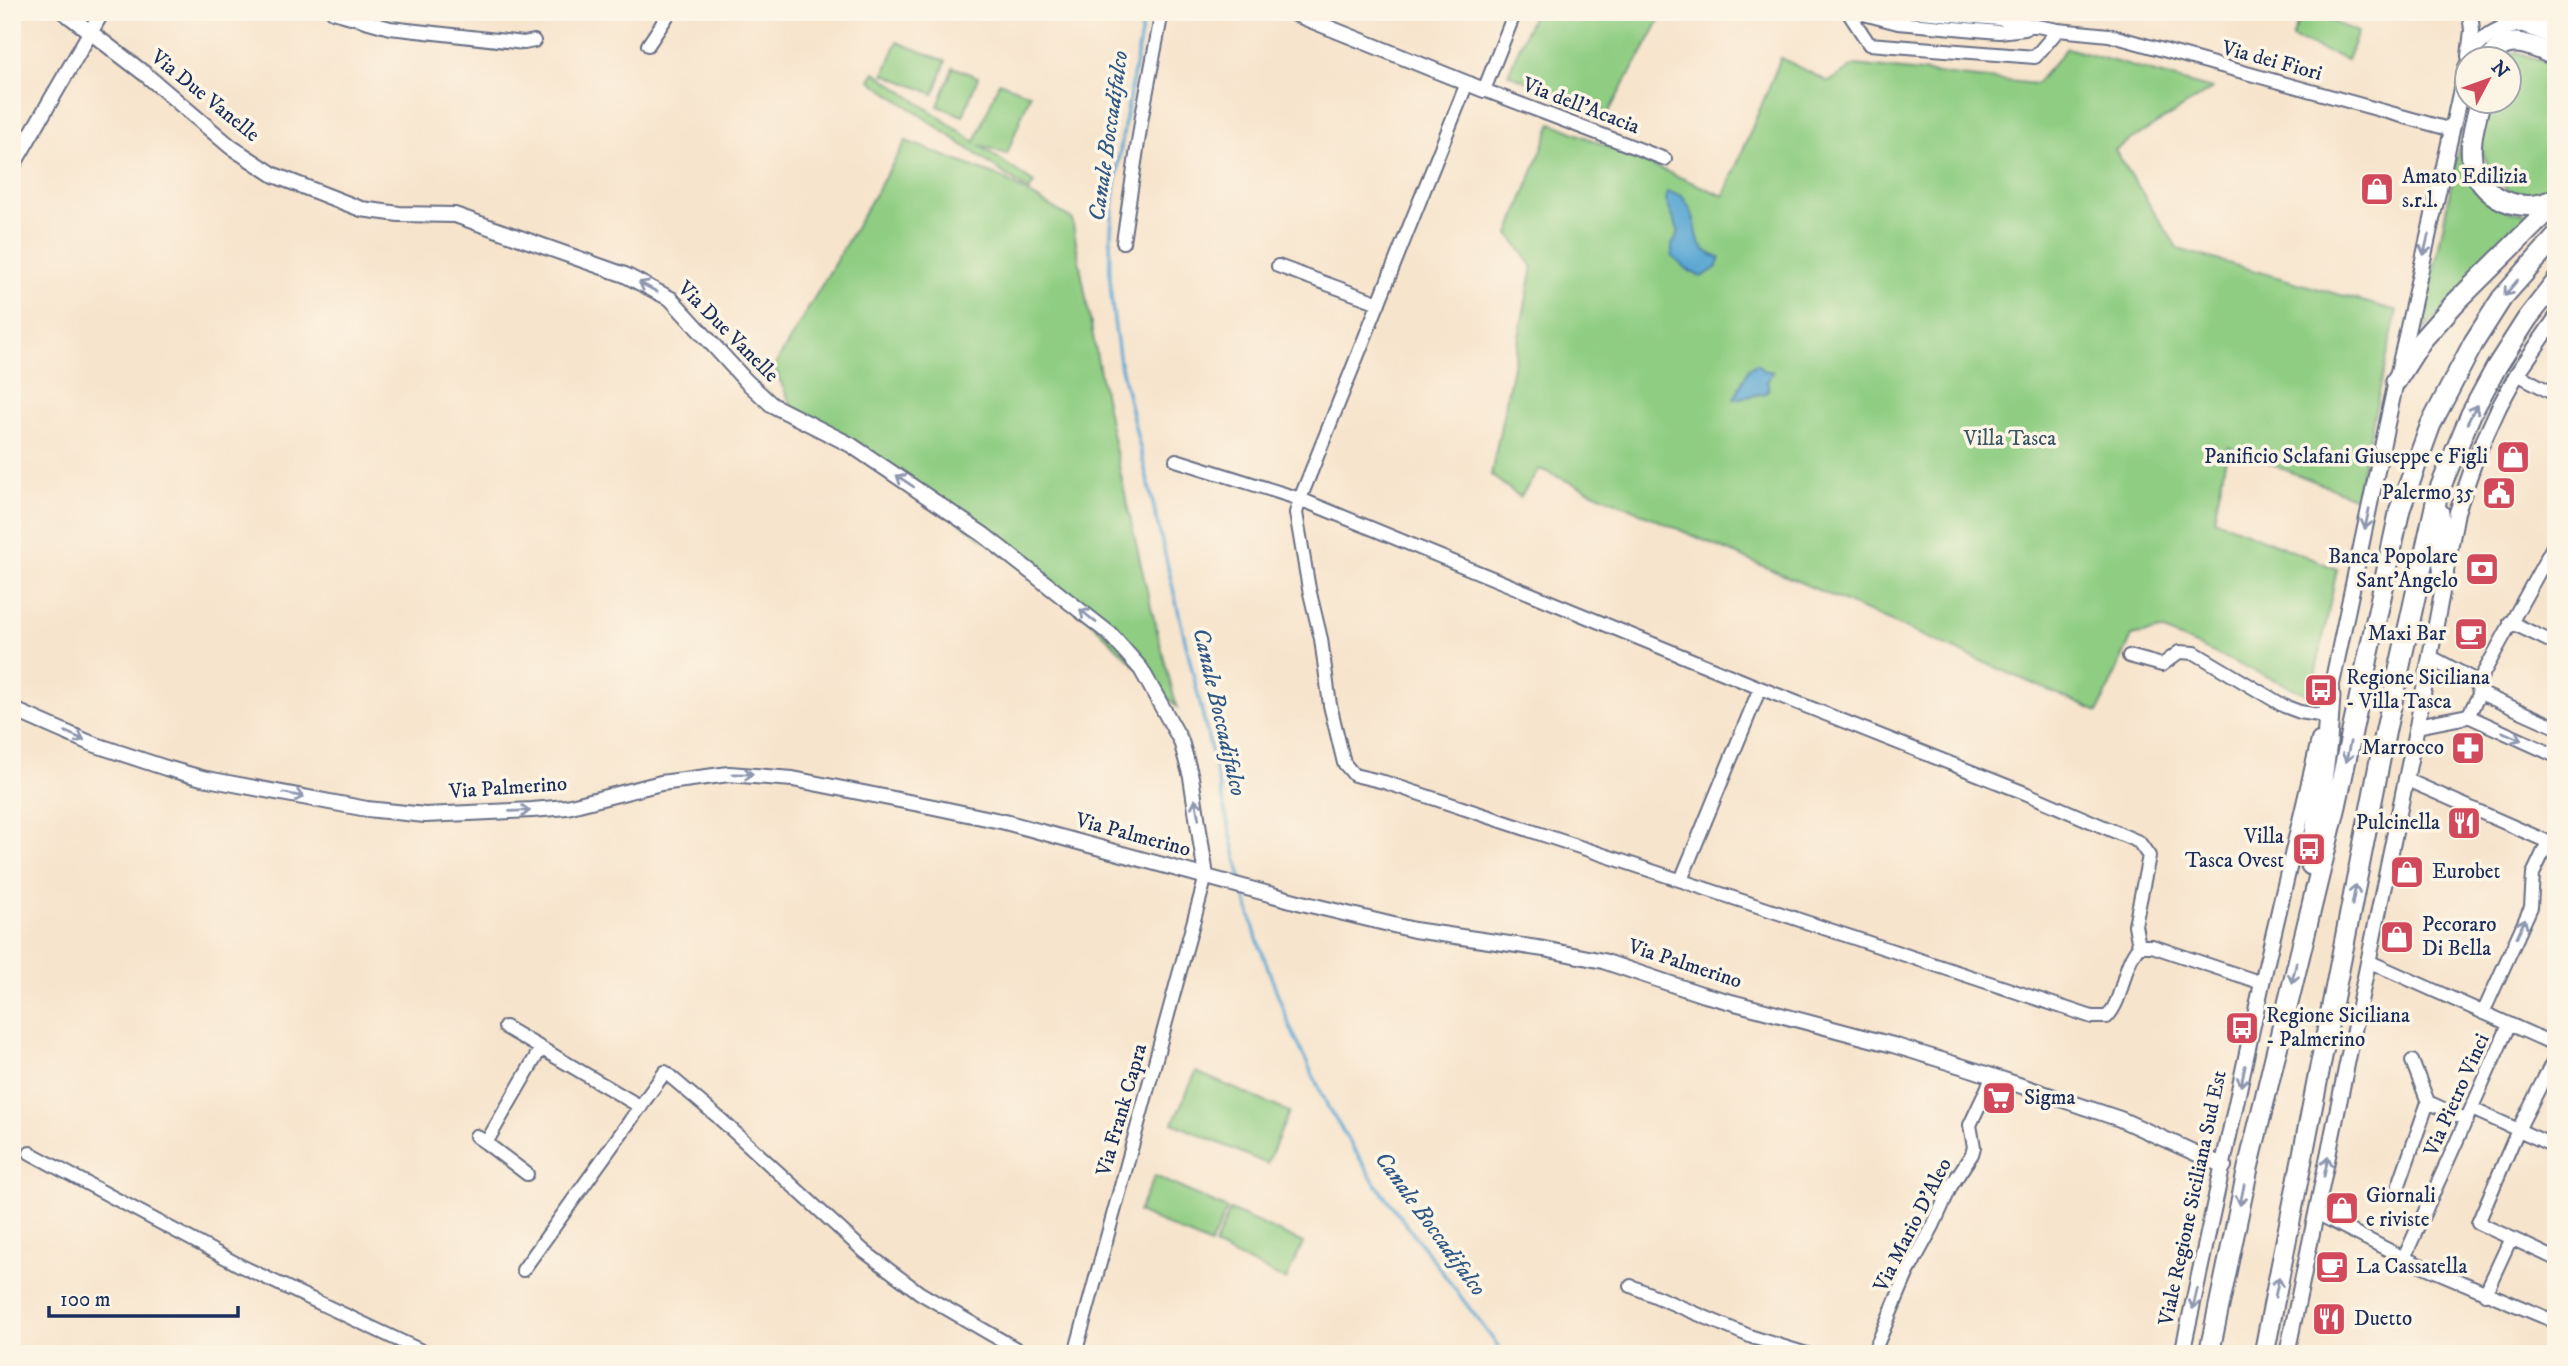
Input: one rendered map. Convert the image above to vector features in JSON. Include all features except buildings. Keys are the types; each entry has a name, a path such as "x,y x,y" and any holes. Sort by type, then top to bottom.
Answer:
{"main road":[{"path":"2497,12 2556,36"},
{"path":"2502,46 2515,41 2556,56"},
{"path":"2477,116 2470,143 2472,163 2479,181 2493,195 2510,204 2530,206 2556,201"},
{"path":"2396,381 2422,340 2556,201"},
{"path":"2209,1354 2248,1168 2338,794 2400,509 2417,459 2446,394 2474,342 2502,299 2556,237"},
{"path":"2264,1354 2386,729 2438,493 2465,426 2497,366 2527,319 2556,282"},
{"path":"2438,493 2444,581"},
{"path":"2306,921 2330,696"}],"street":[{"name":"Via Due Vanelle","path":"64,12 145,74 231,147 274,175 361,209 399,214 455,215 510,232 625,275 671,299 746,381 772,405 851,445 984,535 1110,634 1141,669 1181,741 1191,777 1206,876"},
{"path":"12,167 102,12"},
{"path":"333,12 390,28 524,43 534,41"},
{"path":"648,45 670,12"},
{"path":"1123,242 1142,116 1163,12"},
{"path":"1290,12 1484,90 1515,12"},
{"path":"1848,12 1870,44 2035,57 2058,30"},
{"name":"Via dei Fiori","path":"1859,13 1870,12"},
{"name":"Via dei Fiori","path":"1921,12 1999,19 2109,36 2452,130"},
{"name":"Viale Regione Siciliana Sud Est","path":"2470,12 2470,46"},
{"name":"Via dei Fiori","path":"1859,13 1898,23 1999,32 2040,27"},
{"path":"2480,46 2490,34 2504,27 2526,24"},
{"path":"1466,83 1296,513 1321,639 1330,705 1344,763 1354,775 1384,782 2092,1017 2107,1017 2116,1007 2129,957 2139,946 2152,946 2262,983"},
{"name":"Via dell'Acacia","path":"1484,90 1665,159"},
{"name":"Viale Regione Siciliana Sud Est","path":"2182,1354 2262,983 2330,696 2455,116"},
{"path":"1278,266 1379,303"},
{"path":"2287,1354 2431,657 2456,512 2477,455 2517,374 2556,318"},
{"path":"2517,374 2556,395"},
{"path":"1176,460 1300,499 1760,688 2025,793 2139,842 2149,856 2135,925 2139,946"},
{"path":"2468,716 2510,622 2556,541"},
{"path":"2510,622 2556,644"},
{"path":"2129,656 2162,665 2179,652 2195,653 2284,706 2325,716"},
{"path":"2431,657 2479,688 2556,727"},
{"path":"1681,880 1760,688"},
{"name":"Via Palmerino","path":"12,709 90,743 166,768 202,778 367,809 425,815 567,807 661,783 729,774 793,779 1005,822 1414,930 1603,961 1701,994 1893,1045 1993,1076 2120,1119 2224,1166"},
{"path":"2417,726 2468,716 2556,756"},
{"path":"2405,779 2552,843 2533,874 2531,907 2483,1013"},
{"name":"Via Frank Capra","path":"1075,1354 1206,876"},
{"path":"2368,961 2556,1045"},
{"name":"Via Pietro Vinci","path":"2404,1258 2509,1025"},
{"path":"505,1027 640,1107"},
{"path":"527,1174 481,1139 541,1048"},
{"path":"2556,1055 2518,1130 2478,1223 2556,1259"},
{"path":"2399,1185 2428,1102 2412,1061"},
{"path":"523,1270 664,1072 718,1116 865,1252 920,1293 1025,1354"},
{"name":"Via Mario D'Aleo","path":"1873,1354 1907,1274 1951,1186 1972,1154 1974,1147 1970,1125 1993,1076"},
{"path":"2428,1102 2518,1130 2556,1147"},
{"path":"30,1153 240,1266 428,1354"},
{"path":"2316,1213 2404,1258 2556,1322"},
{"path":"2485,1294 2511,1238"},
{"path":"1631,1286 1752,1337 1807,1354"}],"green space":[{"path":"1534,12 1663,12 1608,114 1508,74"},
{"path":"2302,12 2358,32 2347,60 2292,38"},
{"path":"897,42 946,61 934,94 884,74"},
{"name":"Villa Tasca","path":"2067,48 2212,89 2115,150 2178,249 2397,311 2356,498 2228,447 2214,519 2337,569 2311,696 2162,630 2132,636 2098,712 1540,469 1520,497 1491,475 1533,267 1509,234 1552,123 1724,196 1781,58 1829,82 1855,65 2036,84"},
{"path":"2522,54 2556,66 2556,191 2528,198 2510,192 2494,177 2480,148 2486,116 2522,116"},
{"path":"953,67 978,77 963,116 938,106"},
{"path":"875,72 975,142 999,82 1030,94 1007,154 979,145 1034,183 1029,191 870,80"},
{"path":"906,141 1002,178 1072,219 1118,464 1177,707 1072,603 863,453 796,416 774,367"},
{"path":"2460,141 2463,165 2473,185 2510,212 2533,215 2422,332"},
{"path":"1196,1072 1289,1112 1267,1164 1173,1123"},
{"path":"1155,1176 1227,1209 1210,1245 1138,1212"},
{"path":"1230,1210 1303,1243 1286,1280 1214,1246"}],"water":[{"path":"1667,192 1682,196 1691,211 1701,245 1720,258 1716,268 1701,277 1686,269 1672,256 1672,245 1679,232 1666,201"},
{"path":"1757,364 1763,370 1773,372 1767,381 1769,389 1766,393 1734,399 1749,368"}],"waterway":[{"name":"Canale Boccadifalco","path":"1145,12 1115,191 1110,265 1112,307 1120,363 1242,882"},
{"name":"Canale Boccadifalco","path":"1244,892 1257,939 1290,1027 1329,1109 1375,1183 1504,1354"}],"place":[{"name":"Amato Edilizia s.r.l.","path":"2377,189"},
{"name":"Panificio Sclafani Giuseppe e Figli","path":"2513,457"},
{"name":"Palermo 35","path":"2499,493"},
{"name":"Banca Popolare Sant'Angelo","path":"2482,569"},
{"name":"Maxi Bar","path":"2471,634"},
{"name":"Regione Siciliana - Villa Tasca","path":"2321,690"},
{"name":"Marrocco","path":"2468,748"},
{"name":"Pulcinella","path":"2464,823"},
{"name":"Villa Tasca Ovest","path":"2309,849"},
{"name":"Eurobet","path":"2407,872"},
{"name":"Pecoraro Di Bella","path":"2397,937"},
{"name":"Regione Siciliana - Palmerino","path":"2242,1028"},
{"name":"Sigma","path":"1999,1098"},
{"name":"Giornali e riviste","path":"2342,1208"},
{"name":"La Cassatella","path":"2332,1267"},
{"name":"Duetto","path":"2329,1319"}]}
